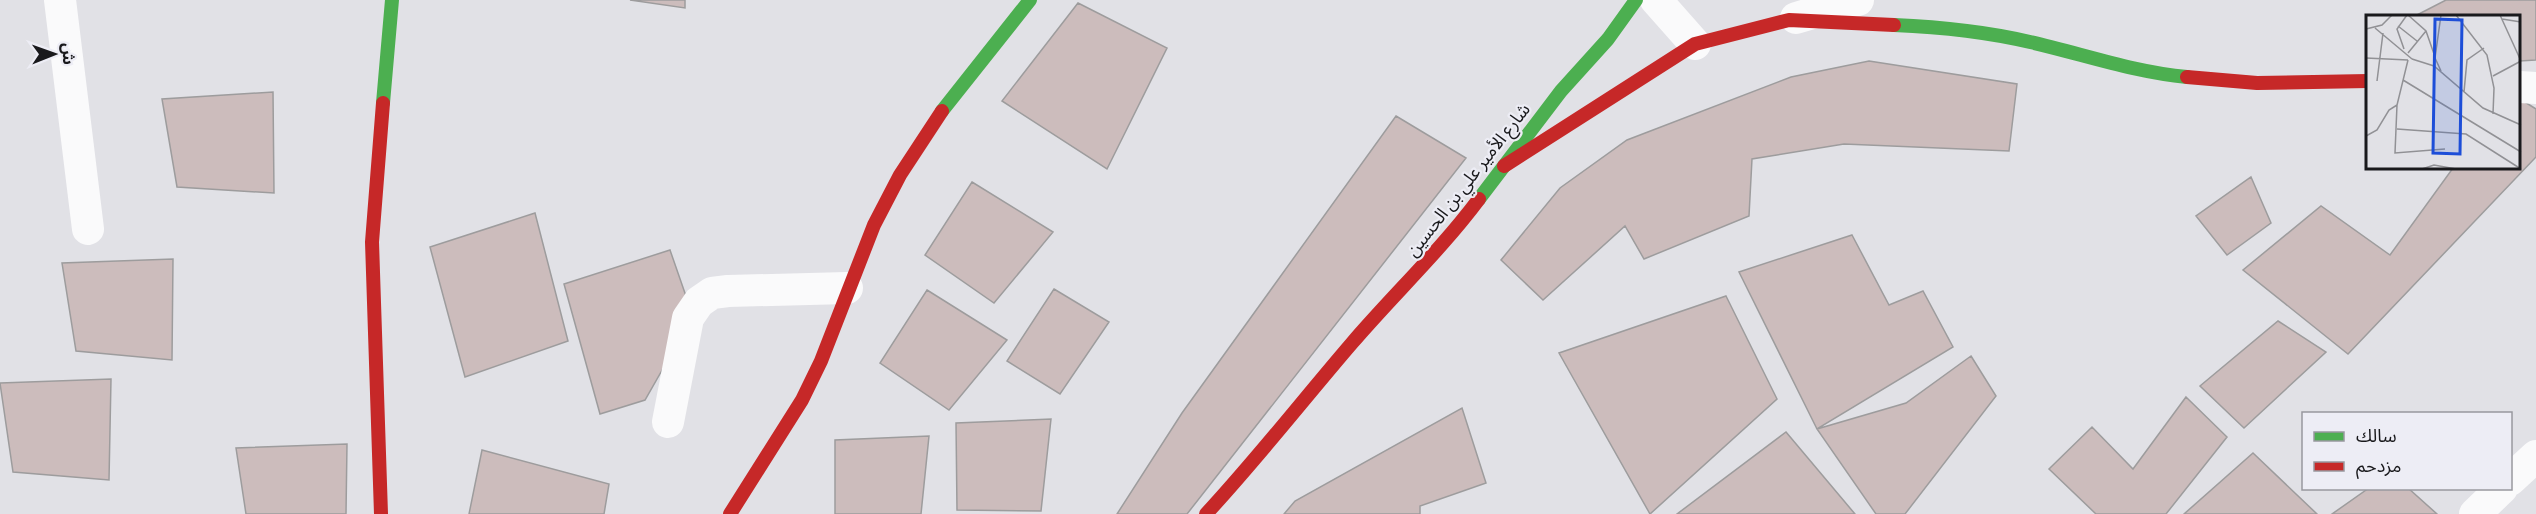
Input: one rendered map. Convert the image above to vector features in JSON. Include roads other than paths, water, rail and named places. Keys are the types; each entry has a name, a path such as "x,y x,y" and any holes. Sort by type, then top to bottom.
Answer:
{"street":[{"path":"60,0 88,229"},
{"path":"381,514 372,242 392,0"},
{"path":"730,514 797,409 828,342 847,288 885,202 916,146 1030,0"},
{"name":"شارع الأمير علي بن الحسين","path":"1206,514 1260,455 1353,342 1450,238 1561,91 1608,39 1636,0"},
{"path":"1656,0 1695,45"},
{"path":"1504,166 1695,45 1858,0"},
{"path":"1790,20 1958,28 2031,42 2124,67 2176,76 2257,83 2366,81"},
{"path":"2521,87 2536,88"},
{"path":"668,422 688,318 699,302 711,293 847,288"},
{"path":"2512,479 2536,456"},
{"path":"2475,514 2501,490"}]}
